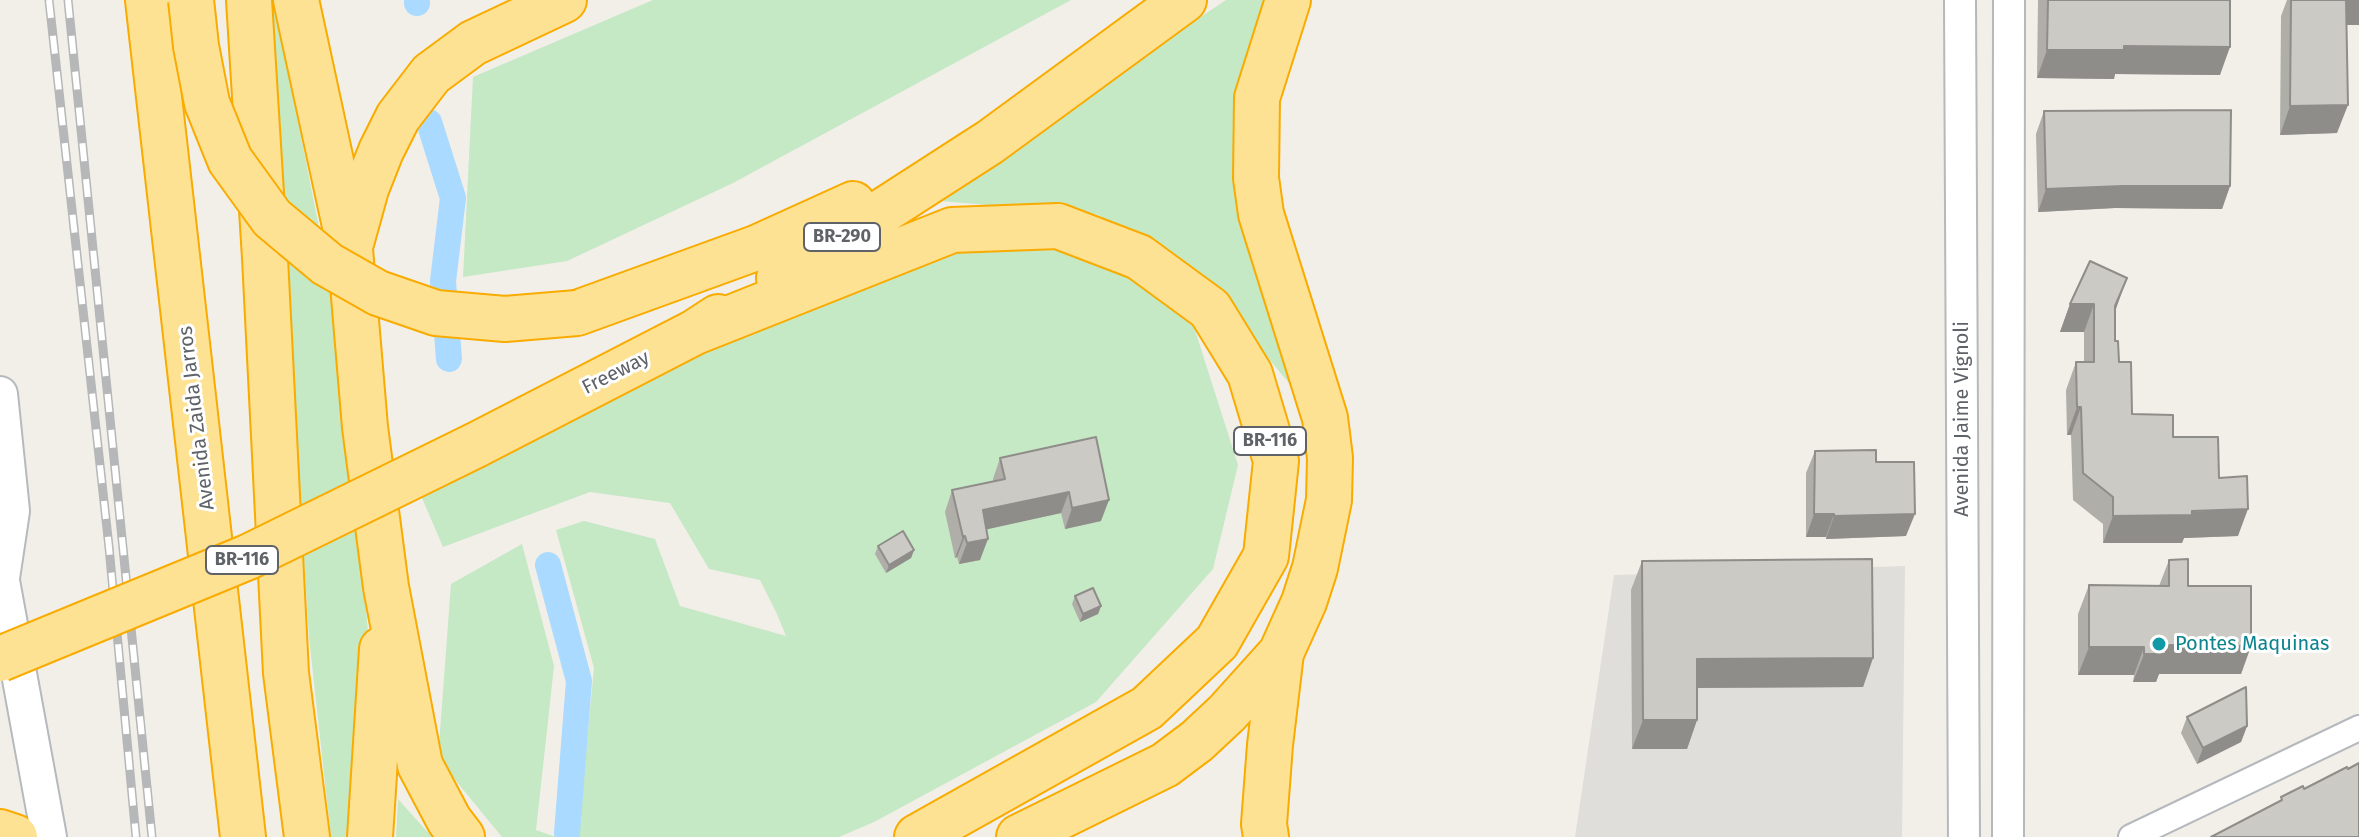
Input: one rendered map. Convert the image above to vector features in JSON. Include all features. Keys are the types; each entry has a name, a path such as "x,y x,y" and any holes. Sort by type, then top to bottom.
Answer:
{"highway":[{"name":"Avenida Zaida Jarros","path":"148,0 243,837"},
{"path":"191,0 207,103 230,160 272,218 327,264 378,293 436,313 505,319 577,313 756,248 990,142"},
{"path":"249,0 264,227 285,659 307,837"},
{"path":"296,0 350,249 365,427 386,587 420,765 449,820 462,837"},
{"path":"350,249 366,189 381,151 398,117 431,74 473,43 564,0"},
{"name":"Freeway","path":"0,659 248,557 476,445 695,332 990,142 1184,0"},
{"path":"1266,837 1264,824 1270,745 1281,653 1304,602 1321,546 1329,500 1330,458 1325,418 1261,214 1256,178 1257,98 1288,0"},
{"name":"BR-116","path":"695,332 952,230 1058,226 1139,257 1210,309 1250,374 1276,461 1266,556 1217,642 1147,708 917,837"},
{"path":"370,837 386,587"},
{"path":"1019,837 1165,765 1227,713 1281,653"},
{"path":"0,832 15,837"}],"main road":[{"path":"0,394 12,511 1,574 49,837"}],"street":[{"name":"Avenida Jaime Vignoli","path":"1960,0 1964,837"},
{"path":"2008,837 2009,0"},
{"path":"2131,837 2359,728"}],"shaded area":[{"path":"1905,566 1902,837 1575,837 1614,575"}],"green space":[{"path":"269,0 274,0 341,339 370,653 358,837 331,837 309,637"},
{"path":"653,0 1071,0 733,183 567,261 463,277 473,77"},
{"path":"1226,0 1269,0 1239,96 1293,388 1197,272 1096,214 928,200"},
{"path":"1051,243 1131,273 1194,327 1238,465 1213,569 1096,702 874,822 839,837 578,837 594,668 556,530 584,521 655,539 680,606 786,636 777,614 760,580 709,569 670,503 590,492 443,547 419,491 705,345 941,249"},
{"path":"522,544 554,666 536,830 556,837 502,837 438,759 451,584"},
{"path":"398,799 432,837 396,837"}],"building":[{"path":"2048,0 2230,0 2230,47 2124,46 2124,50 2047,50"},
{"path":"2291,0 2346,0 2348,105 2290,106"},
{"path":"2231,110 2230,186 2046,189 2044,111"},
{"path":"2090,261 2127,278 2115,306 2115,341 2118,341 2119,362 2131,362 2132,414 2173,415 2173,437 2218,437 2219,478 2247,476 2248,509 2192,511 2192,515 2113,516 2113,497 2083,473 2076,362 2094,362 2094,304 2070,304"},
{"path":"1096,437 1109,500 1072,508 1069,492 983,510 988,539 967,543 952,490 1005,479 1000,458"},
{"path":"1876,450 1876,462 1914,462 1915,514 1814,514 1815,451"},
{"path":"903,531 914,550 889,565 878,546"},
{"path":"1872,559 1873,658 1697,659 1697,720 1643,720 1642,561"},
{"path":"2188,559 2188,586 2251,586 2251,646 2166,645 2166,654 2144,654 2144,647 2089,647 2089,585 2169,586 2169,560"},
{"path":"1093,588 1101,606 1083,614 1075,596"},
{"path":"2246,687 2247,726 2203,748 2187,717"},
{"path":"2359,763 2359,837 2211,837 2303,786 2304,789"}],"waterway":[{"path":"429,122 453,198 443,281 449,359"},
{"path":"548,565 579,681 567,833"}],"railway":[{"path":"49,0 109,547 136,837"},
{"path":"68,0 152,837"}],"place":[{"name":"Pontes Maquinas","path":"2159,644"}]}
